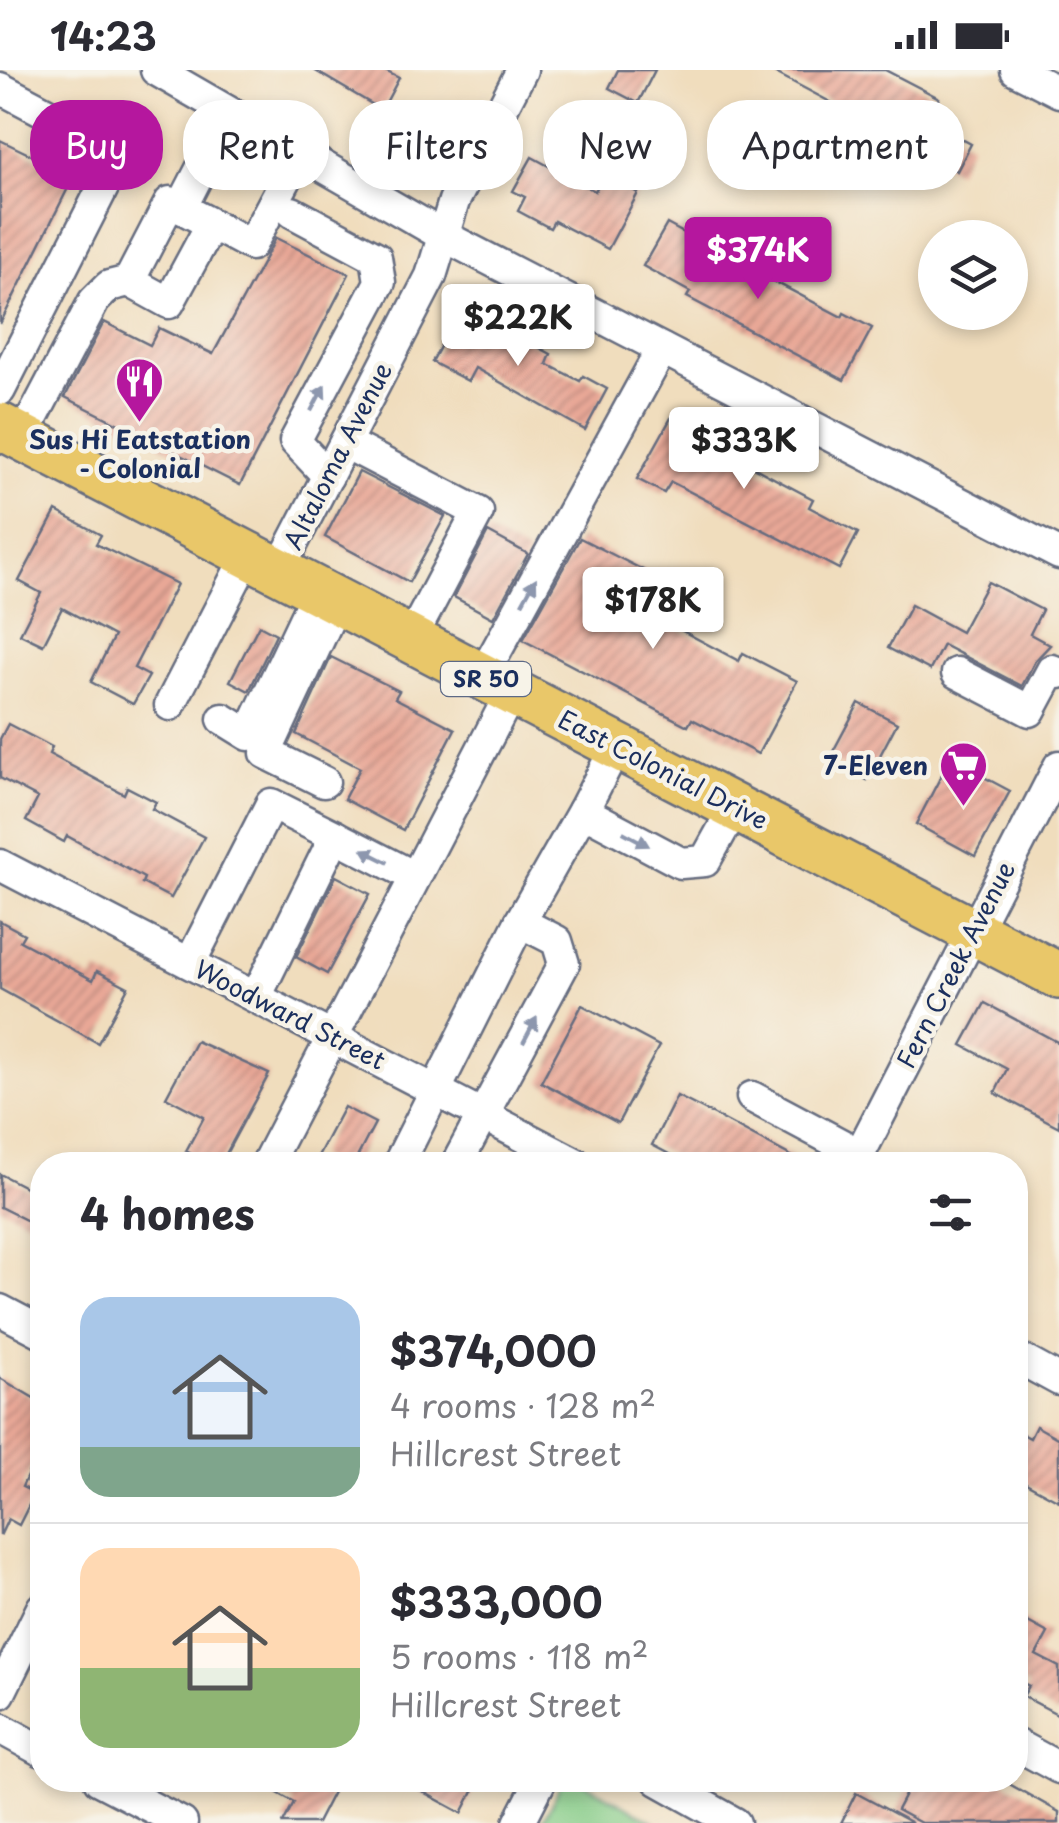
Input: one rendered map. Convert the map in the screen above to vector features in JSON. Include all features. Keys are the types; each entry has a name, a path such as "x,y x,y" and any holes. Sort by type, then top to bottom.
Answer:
{"highway":[{"name":"East Colonial Drive","path":"11,432 1059,976"}],"street":[{"path":"156,70 209,100"},
{"name":"Altaloma Avenue","path":"296,579 328,476 421,296 454,201 522,70"},
{"path":"1016,70 1059,92"},
{"path":"0,88 121,152 0,390"},
{"path":"329,170 444,236 1059,554"},
{"path":"181,208 190,190"},
{"path":"129,281 170,202 251,246 281,190"},
{"path":"292,212 376,257 380,282 295,441 328,476"},
{"path":"11,432 94,301 109,286 129,281 169,303 211,225"},
{"path":"380,282 421,296"},
{"path":"273,1152 416,876 497,685 662,349"},
{"path":"345,444 478,512 411,640"},
{"path":"170,705 296,579"},
{"path":"222,719 249,735 296,579"},
{"path":"296,579 266,753 324,782"},
{"path":"957,673 1030,711 1057,666"},
{"path":"404,1152 520,922 616,746"},
{"name":"Fern Creek Avenue","path":"861,1152 1059,766"},
{"path":"190,963 271,804 416,876"},
{"path":"583,811 681,862 706,861 736,808"},
{"path":"256,997 335,836"},
{"name":"Woodward Street","path":"0,865 554,1152"},
{"path":"463,1152 564,964 557,941 520,922"},
{"path":"752,1097 844,1152"},
{"path":"0,1310 30,1326"},
{"path":"1028,1363 1059,1380"},
{"path":"0,1693 30,1632"},
{"path":"0,1728 30,1744"},
{"path":"1028,1751 1059,1768"},
{"path":"122,1792 182,1823"},
{"path":"519,1823 535,1792"},
{"path":"679,1792 735,1823"}],"green space":[{"path":"558,1792 600,1792 656,1823 541,1823"}],"building":[{"path":"314,70 383,70 399,78 387,100 365,100"},
{"path":"618,70 655,70 640,100 609,88"},
{"path":"770,70 885,70 939,98 938,100 826,100"},
{"path":"0,140 30,155 30,190 67,190 0,324"},
{"path":"532,157 543,163 543,190 638,193 608,249 554,221 550,228 518,211 525,197 513,191 523,190 523,173"},
{"path":"667,224 713,249 716,244 744,258 741,264 842,317 844,313 872,328 844,380 687,297 690,292 643,266"},
{"path":"276,238 349,274 240,485 65,397 104,322 150,345 159,328 213,354"},
{"path":"459,311 551,354 547,364 607,389 585,430 475,368 468,381 432,362"},
{"path":"671,418 755,458 751,466 813,499 809,507 858,533 839,569 671,482 664,493 637,479"},
{"path":"359,472 445,516 409,582 325,537"},
{"path":"56,511 101,535 96,544 177,584 134,668 149,676 133,704 91,682 114,636 62,608 43,645 20,634 41,593 19,581"},
{"path":"488,532 528,554 493,618 454,597"},
{"path":"580,538 649,573 632,604 739,661 743,653 797,681 758,754 692,719 688,726 523,640"},
{"path":"988,582 1042,610 1030,634 1050,645 1035,661 1022,686 943,645 930,670 888,648 911,605 961,632"},
{"path":"259,625 276,634 249,691 230,681"},
{"path":"331,657 399,691 395,698 455,729 403,830 344,799 360,768 296,734"},
{"path":"859,703 897,723 867,780 829,759"},
{"path":"8,724 52,747 49,754 124,794 127,787 156,802 152,809 204,837 171,898 142,883 144,878 67,836 64,842 26,821 38,798 0,778 0,739"},
{"path":"950,759 1010,791 975,856 916,824"},
{"path":"336,876 370,894 327,974 296,957"},
{"path":"0,921 24,934 20,941 93,980 97,971 128,987 98,1043 0,989"},
{"path":"985,1003 1059,1043 1059,1127 995,1093 1007,1069 962,1045"},
{"path":"582,1005 659,1046 618,1123 541,1082"},
{"path":"196,1041 269,1074 227,1152 186,1151 204,1117 166,1097"},
{"path":"677,1096 783,1152 665,1152 652,1145"},
{"path":"344,1107 375,1123 360,1152 320,1152"},
{"path":"0,1174 30,1190 30,1222 0,1207"},
{"path":"0,1378 30,1396 30,1469 22,1487 30,1491 30,1503 19,1525 8,1519 0,1536"},
{"path":"1036,1426 1059,1439 1059,1501 1028,1484 1030,1438"},
{"path":"1028,1622 1048,1633 1036,1655 1059,1667 1059,1715 1028,1699"},
{"path":"276,1792 333,1792 317,1823 283,1823 294,1802"},
{"path":"423,1792 473,1792 462,1813"},
{"path":"907,1792 1023,1792 1059,1812 1059,1823 921,1823 897,1810"},
{"path":"856,1793 912,1823 841,1823"}],"place":[{"name":"Sus Hi Eatstation - Colonial","path":"140,424"},
{"name":"7-Eleven","path":"963,808"}]}
